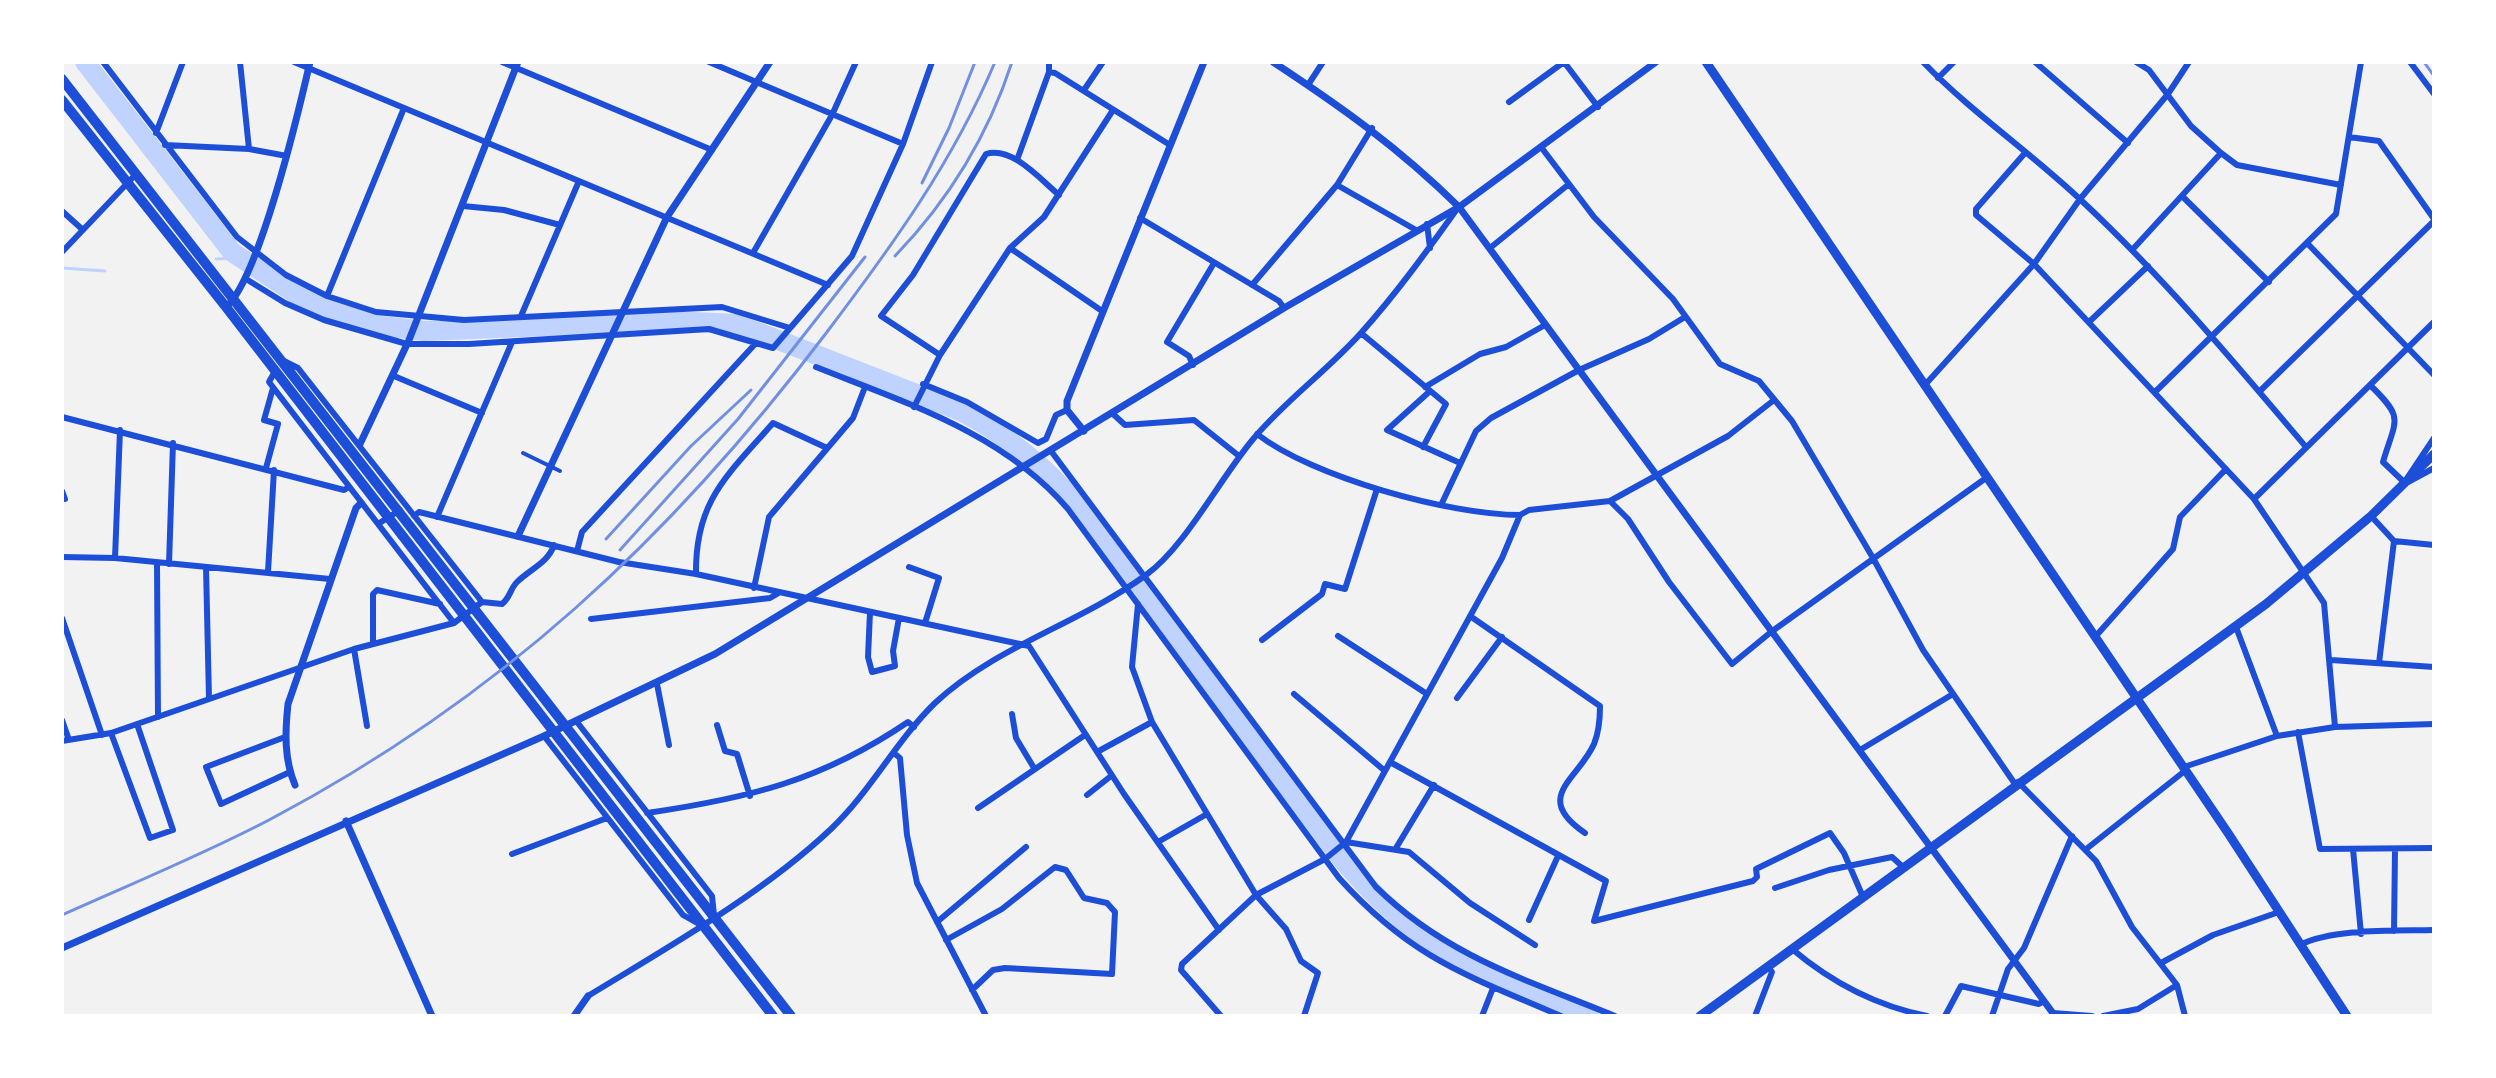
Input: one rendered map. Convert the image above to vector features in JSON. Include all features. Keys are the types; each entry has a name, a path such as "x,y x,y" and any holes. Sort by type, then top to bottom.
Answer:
{"highway":[{"path":"62,79 791,1016"},
{"path":"62,100 226,307 773,1016"}],"main road":[{"path":"1706,62 2185,768 2347,1016"},
{"path":"1700,1016 2236,627 2371,516 2434,454"}],"street":[{"path":"103,62 254,255 327,296 417,321 722,307 789,331"},
{"path":"156,133 183,62"},
{"path":"240,62 249,149"},
{"path":"294,62 310,65 404,108 828,285"},
{"path":"502,62 516,65 712,150"},
{"path":"709,62 903,144"},
{"path":"518,536 667,217 770,62"},
{"path":"753,253 832,115 856,62"},
{"path":"246,276 285,303 324,320 408,342 512,342 709,329 775,346 852,256 903,144 932,62"},
{"path":"1017,160 1049,72 1049,62"},
{"path":"1084,90 1103,62"},
{"path":"923,385 967,402 1038,443 1046,439 1056,415 1067,410 1102,311 1204,62"},
{"path":"1273,62 1372,128 1408,157 1459,207 2054,1014 2092,1016"},
{"path":"1308,85 1323,62"},
{"path":"1509,102 1564,62 1598,107"},
{"path":"62,948 657,684 1048,453 1284,308 1459,207 1656,62"},
{"path":"1923,62 1962,102 2080,199 2133,249 2306,447"},
{"path":"1938,78 1954,62"},
{"path":"2035,62 2128,143"},
{"path":"2136,62 2150,66 2191,126 2237,165 2341,185"},
{"path":"1924,386 2034,264 2080,199 2168,94 2189,62"},
{"path":"2155,392 2336,214 2361,62"},
{"path":"2410,62 2434,94"},
{"path":"226,307 235,299 254,255 287,156 310,65"},
{"path":"360,444 417,321 516,65"},
{"path":"1049,72 1084,90 1170,145"},
{"path":"327,296 404,108"},
{"path":"914,406 940,355 1010,248 1044,217 1113,110"},
{"path":"1252,285 1337,185 1372,128"},
{"path":"2260,391 2434,220 2379,141 2349,137"},
{"path":"165,145 249,149 287,156"},
{"path":"1541,147 1594,217 1685,317 1720,364 1759,381 1792,421 1923,650 2017,783 2096,861 2132,927 2177,985 2185,1016"},
{"path":"940,355 881,316 921,263 986,154 992,152 1017,160 1059,195"},
{"path":"2025,153 1975,212 2034,264 2254,499 2324,603 2335,727"},
{"path":"2133,249 2221,153"},
{"path":"62,252 137,173"},
{"path":"521,316 579,181"},
{"path":"1490,248 1569,184"},
{"path":"1337,185 1416,230"},
{"path":"2182,196 2269,282"},
{"path":"463,206 504,210 560,225"},
{"path":"574,1016 588,996 715,917 829,830 863,796 914,727 936,703 1021,643 1079,615 1144,576 1165,559 1257,434 1361,333 1459,207"},
{"path":"62,211 83,230"},
{"path":"1140,218 1279,301 1284,308"},
{"path":"1427,224 1430,248"},
{"path":"2307,243 2434,375"},
{"path":"1010,248 1102,311"},
{"path":"1193,365 1189,356 1167,342 1214,263"},
{"path":"2089,322 2148,266"},
{"path":"1442,503 1476,431 1491,418 1579,370 1649,339 1685,317"},
{"path":"2254,499 2434,322"},
{"path":"1460,463 1387,430 1427,389 1480,354 1506,347 1545,325"},
{"path":"1361,333 1446,404 1423,447"},
{"path":"437,517 512,342"},
{"path":"577,551 582,532 756,343"},
{"path":"284,361 298,368 482,602"},
{"path":"816,367 964,428 1026,466 1060,500 1325,859 1363,905 1392,932 1446,967 1561,1016"},
{"path":"274,373 269,382 273,388 454,623"},
{"path":"394,376 482,413"},
{"path":"2370,385 2394,408 2396,416 2383,462 2405,483"},
{"path":"754,588 769,517 853,418 865,387"},
{"path":"268,572 270,469 278,424 264,420 273,388"},
{"path":"1257,434 1312,464 1377,489 1520,515 1529,510 1610,501 1728,436 1774,400"},
{"path":"1067,410 1084,431"},
{"path":"1113,414 1125,425 1194,420 1239,456"},
{"path":"62,417 173,443 344,490 349,487"},
{"path":"696,574 696,547 712,494 773,423 827,448"},
{"path":"115,558 120,430"},
{"path":"2405,483 2434,438"},
{"path":"169,564 173,443"},
{"path":"523,453 560,471"},
{"path":"1048,453 1344,844 1398,909 1444,943 1615,1016"},
{"path":"2405,483 2434,468"},
{"path":"2095,637 2173,549 2180,517 2226,469"},
{"path":"1610,501 1628,519 1669,582 1732,664 1771,632 1986,478"},
{"path":"1262,640 1322,594 1325,584 1345,589 1377,489"},
{"path":"62,491 65,499"},
{"path":"295,785 285,737 288,704 330,579 356,508 361,503"},
{"path":"378,524 406,505"},
{"path":"414,516 419,512 577,551 1029,646 1111,776 1219,930"},
{"path":"1221,1016 1180,967 1256,895 1325,859 1344,844 1502,558 1520,515"},
{"path":"2371,516 2394,541 2434,545"},
{"path":"2379,663 2394,541"},
{"path":"62,720 65,740 111,733 354,649 454,623 482,602 502,604 508,599 514,585 551,556 554,545"},
{"path":"62,557 115,558 330,579"},
{"path":"157,563 158,717"},
{"path":"206,567 209,699"},
{"path":"909,567 939,578 925,623"},
{"path":"373,644 373,594 377,590 440,604"},
{"path":"591,619 754,600 777,594"},
{"path":"1138,604 1132,667 1152,722 1256,895 1286,929 1301,961 1320,975 1304,1016"},
{"path":"870,612 868,657 872,672 895,666 893,651 899,618"},
{"path":"1470,616 1600,706 1594,744 1565,783 1560,801 1565,818 1585,833"},
{"path":"62,618 102,735"},
{"path":"2236,627 2277,736"},
{"path":"1338,636 1427,694"},
{"path":"1457,698 1502,637"},
{"path":"354,649 367,726"},
{"path":"2331,660 2434,667"},
{"path":"657,684 669,745"},
{"path":"1294,694 1385,771"},
{"path":"1860,750 1953,694"},
{"path":"1012,714 1016,738 1034,768"},
{"path":"577,722 712,896 715,917"},
{"path":"647,813 750,796 821,771 908,722 914,727"},
{"path":"1097,752 1152,722"},
{"path":"111,733 150,838 173,830 137,724"},
{"path":"2085,850 2185,768 2277,736 2298,732 2335,727 2434,724"},
{"path":"717,725 725,751 737,754 750,796"},
{"path":"2298,732 2320,849 2434,848"},
{"path":"978,808 1085,735"},
{"path":"544,736 683,915 702,925"},
{"path":"285,737 206,767 221,804 290,772"},
{"path":"895,754 900,758 907,835 917,883 986,1016"},
{"path":"1390,762 1606,881 1594,921 1753,881 1757,877 1756,869 1830,833 1863,897"},
{"path":"1087,795 1111,776"},
{"path":"1396,848 1434,785"},
{"path":"1158,842 1207,814"},
{"path":"512,854 607,818"},
{"path":"346,821 432,1016"},
{"path":"1992,1016 1998,993 2072,836"},
{"path":"1344,844 1409,852 1470,903 1535,945"},
{"path":"937,922 1026,847"},
{"path":"2353,849 2361,934"},
{"path":"2394,931 2395,850"},
{"path":"1529,920 1558,856"},
{"path":"1775,888 1892,857 1904,868"},
{"path":"946,940 1002,909 1055,867 1066,870 1084,898 1107,903 1115,912 1112,974 1005,968 993,970 972,990"},
{"path":"2161,963 2213,935 2279,912"},
{"path":"2300,945 2310,940 2361,934 2434,930"},
{"path":"1792,949 1855,990 1911,1014 1927,1016"},
{"path":"1755,1016 1772,972 1768,967"},
{"path":"2103,1016 2138,1009 2177,985"},
{"path":"1945,1016 1961,986 2039,1004 2044,1001"},
{"path":"1482,1016 1493,988"}],"waterway":[{"path":"85,62 232,252 296,294 325,307 382,326 424,331 672,321 737,324 963,412 995,431 1037,463 1075,502 1342,859 1370,890 1398,916 1454,956 1589,1016"},
{"path":"216,259 238,258"},
{"path":"62,268 105,271"}],"railway":[{"path":"922,183 949,128 975,62"},
{"path":"62,915 244,833 353,772 432,721 506,666 576,608 643,545 706,478 768,407 827,332 875,268 941,169 995,62"},
{"path":"895,256 933,212 965,166 991,116 1012,62"},
{"path":"2424,62 2434,76"},
{"path":"620,550 738,419 865,257"},
{"path":"606,539 691,446 751,390"}]}
